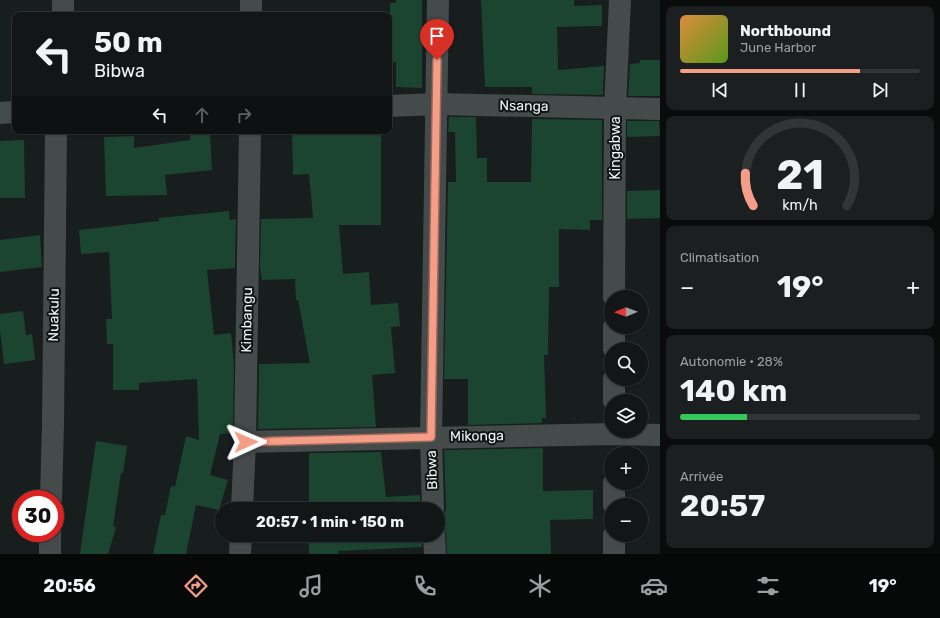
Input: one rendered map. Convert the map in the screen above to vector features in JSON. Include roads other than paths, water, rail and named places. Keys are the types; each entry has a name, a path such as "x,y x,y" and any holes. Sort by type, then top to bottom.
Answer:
{"street":[{"path":"63,0 63,12"},
{"path":"251,0 251,12"},
{"name":"Bibwa","path":"433,502 431,437 438,0"},
{"name":"Kingabwa","path":"614,290 616,108 620,0"},
{"name":"Nsanga","path":"392,106 437,104 660,109"},
{"path":"0,112 12,112"},
{"name":"Nuakulu","path":"51,490 56,134"},
{"name":"Kimbangu","path":"242,502 246,442 250,134"},
{"name":"Mikonga","path":"246,442 431,437 614,439 660,435"},
{"path":"50,542 50,554"},
{"path":"240,554 241,542"},
{"path":"434,542 434,554"},
{"path":"614,542 614,554"}]}
